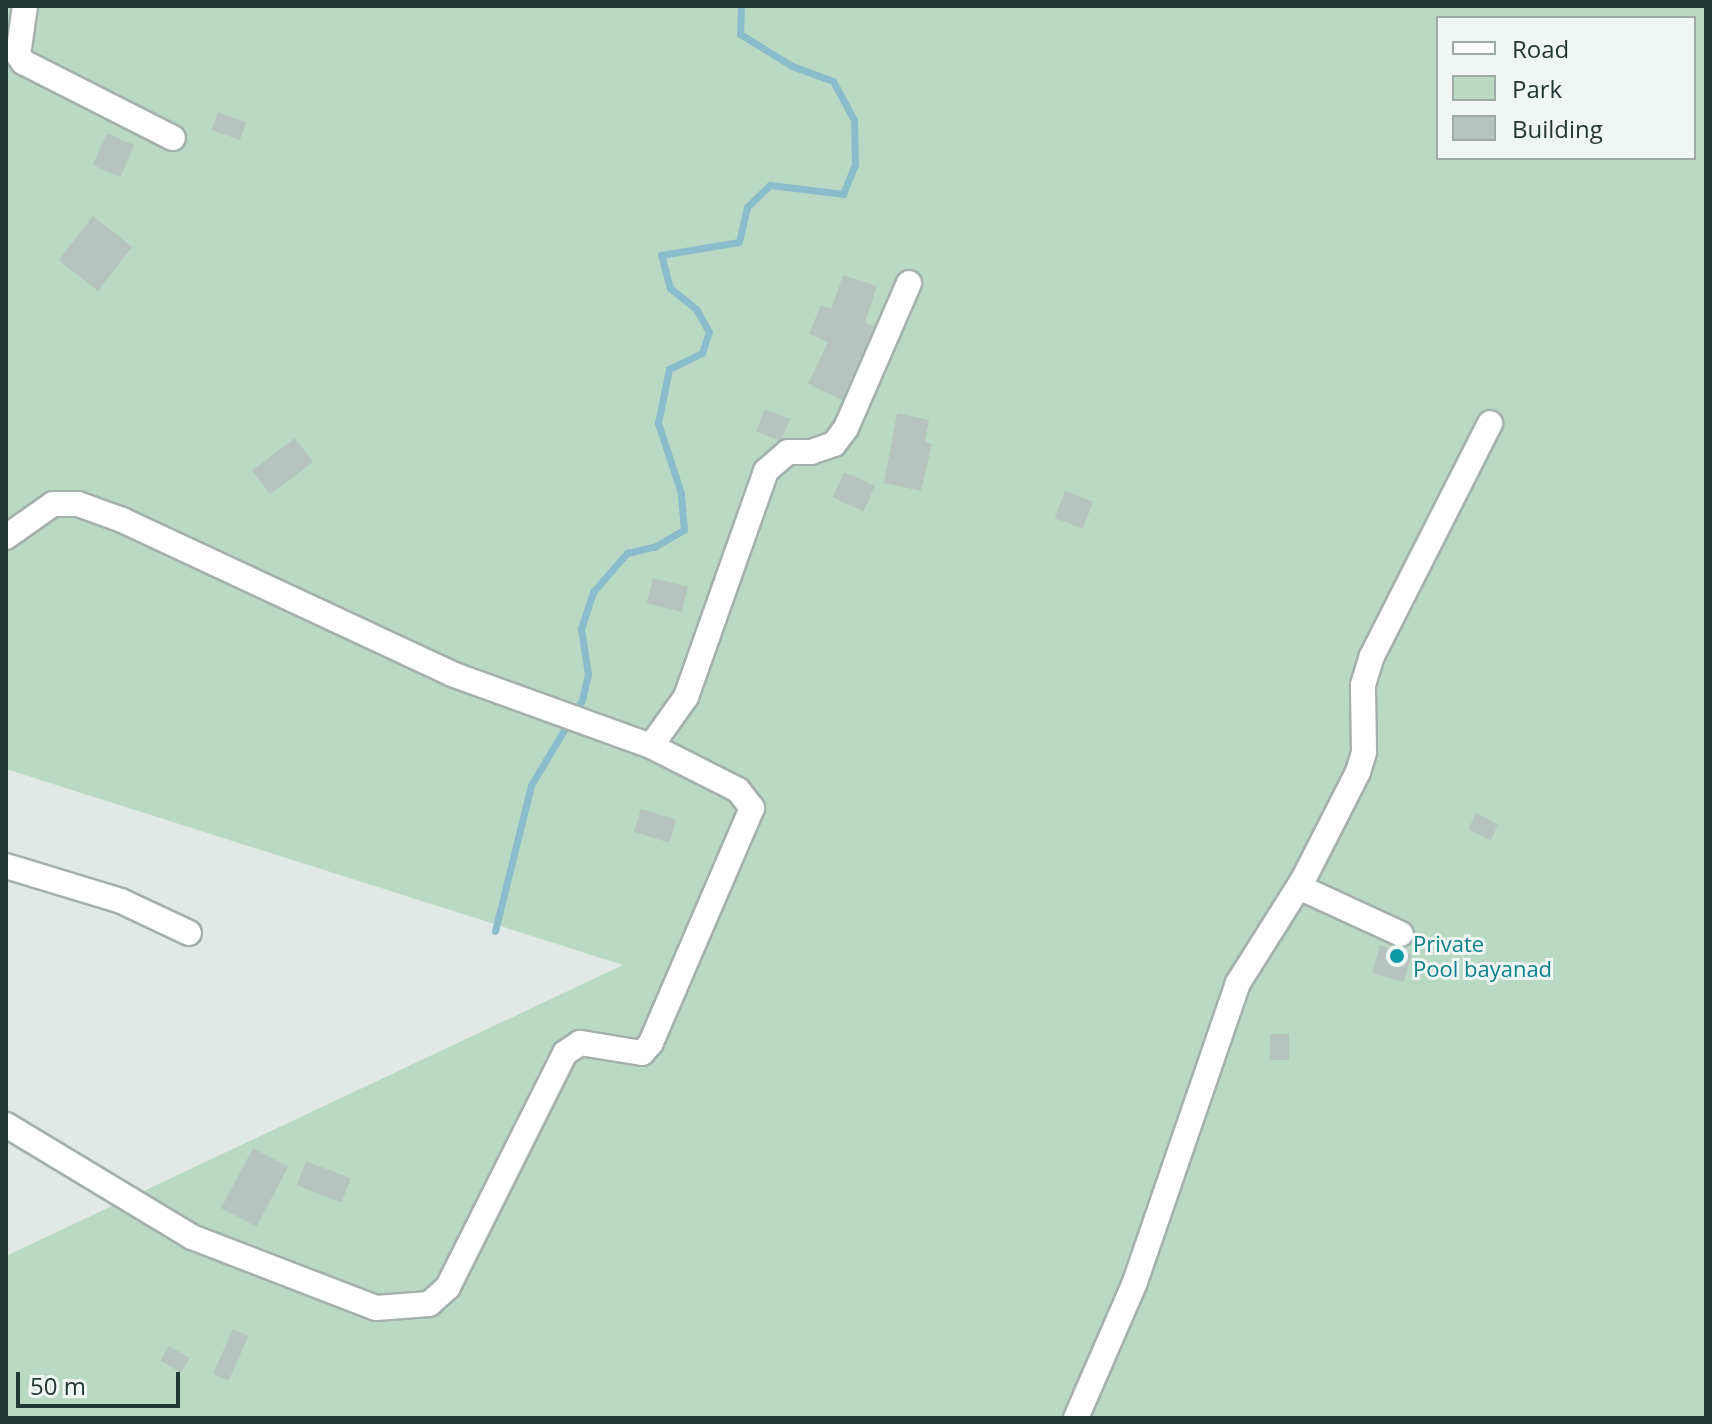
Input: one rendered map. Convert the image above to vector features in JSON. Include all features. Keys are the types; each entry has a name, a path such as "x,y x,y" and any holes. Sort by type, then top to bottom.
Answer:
{"street":[{"path":"25,6 18,55 23,62 173,138"},
{"path":"651,746 686,697 766,471 776,457 825,449 840,436 909,283"},
{"path":"1076,1418 1135,1282 1238,983 1299,887 1358,772 1364,752 1363,685 1372,656 1490,423"},
{"path":"6,537 53,504 78,504 452,674 651,746 738,790 752,808 651,1043 642,1053 580,1043 565,1053 448,1287 429,1304 376,1308 192,1237 6,1125"},
{"path":"6,866 121,901 189,933"},
{"path":"1299,887 1401,934"}],"green space":[{"path":"6,6 1706,6 1706,1418 6,1418 6,1256 623,965 6,769"}],"building":[{"path":"218,112 246,122 240,140 212,130"},
{"path":"107,133 134,145 120,177 93,165"},
{"path":"93,216 132,247 98,291 59,260"},
{"path":"843,275 877,286 865,323 874,326 842,400 808,384 828,342 809,334 821,305 831,309"},
{"path":"765,409 790,419 781,441 756,431"},
{"path":"897,413 929,420 925,442 932,444 921,491 884,483"},
{"path":"295,438 313,462 270,494 252,470"},
{"path":"844,472 875,486 864,511 833,498"},
{"path":"1065,491 1093,502 1083,529 1055,518"},
{"path":"653,578 688,587 682,612 647,603"},
{"path":"641,809 676,820 669,843 634,832"},
{"path":"1476,813 1498,824 1491,840 1468,829"},
{"path":"1380,945 1412,954 1404,982 1372,973"},
{"path":"1270,1034 1289,1034 1289,1060 1270,1060"},
{"path":"253,1148 288,1167 256,1227 221,1208"},
{"path":"306,1161 351,1178 341,1202 297,1185"},
{"path":"233,1329 249,1336 229,1381 213,1374"},
{"path":"169,1346 190,1358 181,1373 160,1361"}],"waterway":[{"path":"495,931 531,785 582,700 588,674 581,629 593,592 627,553 654,547 684,530 681,493 658,423 669,369 702,353 709,332 696,309 670,288 661,255 739,242 747,207 770,185 843,194 855,165 854,120 833,81 792,66 740,34 741,6"}],"place":[{"name":"Private Pool bayanad","path":"1397,956"}]}
